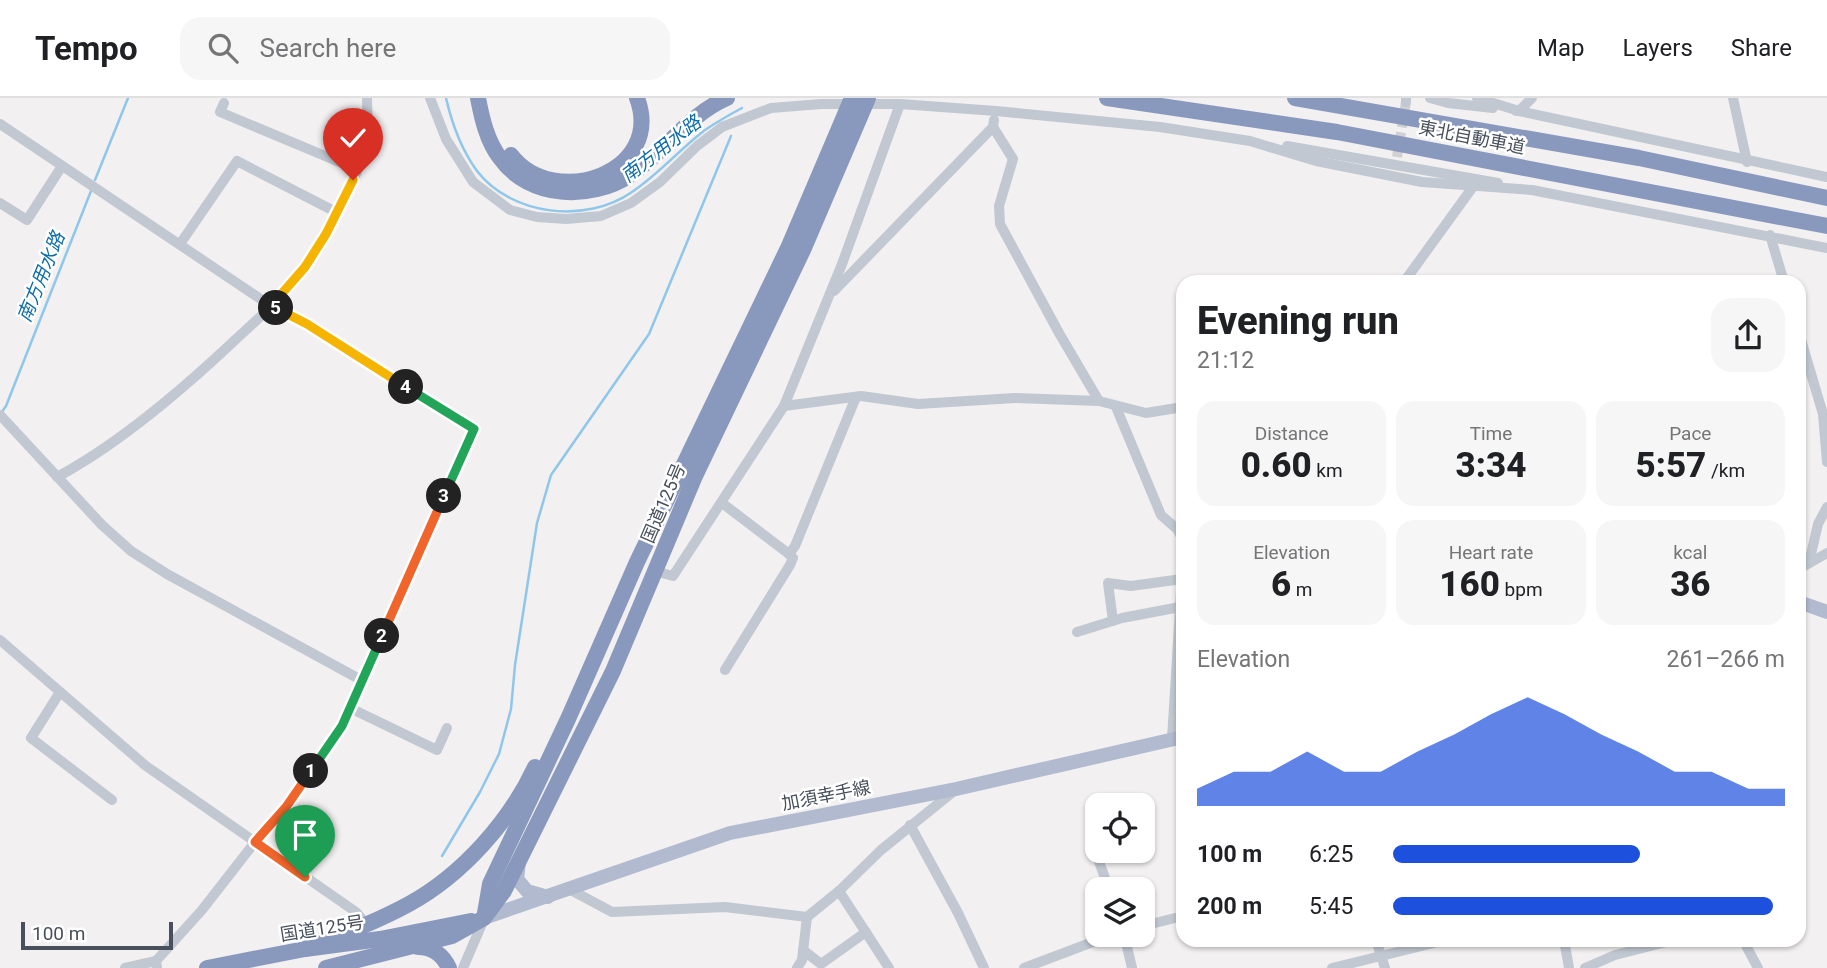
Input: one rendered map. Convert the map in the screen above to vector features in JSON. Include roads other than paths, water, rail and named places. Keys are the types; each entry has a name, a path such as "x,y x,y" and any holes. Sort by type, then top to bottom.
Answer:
{"highway":[{"path":"478,98 484,127 502,153 550,180 564,182 593,180 616,168 634,148 640,136 641,117 637,98"},
{"path":"489,98 502,153 509,169 539,187 567,192 597,189 629,176 694,118 725,99"},
{"name":"国道125号","path":"326,968 452,936 484,918 504,891 613,671 695,477 803,250 835,159 852,98"},
{"name":"国道125号","path":"484,918 491,884 637,562 835,159 868,98"},
{"name":"東北自動車道","path":"1107,98 1351,134 1827,226"},
{"name":"東北自動車道","path":"1295,98 1626,156 1827,198"},
{"path":"305,949 367,925 411,903 442,882 475,852 507,813 532,772 637,562"},
{"name":"国道125号","path":"207,968 305,949 380,939 484,918"},
{"path":"408,947 426,947 435,951 449,968"}],"main road":[{"path":"1806,605 1827,611"},
{"name":"加須幸手線","path":"484,918 730,833 956,789 1176,738"},
{"path":"520,861 517,879 523,887 548,897"}],"street":[{"path":"57,477 150,414 208,365 271,306 305,267 336,212 356,169 367,139 367,98"},
{"path":"430,98 446,139 473,182 510,210 537,217 566,219 601,216 631,203 660,182 697,146 722,127 771,108 821,104 900,104 1160,127 1396,160 1476,183"},
{"path":"1430,98 1448,103 1519,111"},
{"path":"1477,98 1519,111 1827,177"},
{"path":"1519,111 1532,98"},
{"path":"1733,98 1747,162"},
{"path":"224,103 220,111 356,169"},
{"path":"655,571 673,576 784,406 830,296 900,104"},
{"path":"830,296 993,127 996,111"},
{"path":"0,124 271,306 307,324 474,429 342,726 286,807 157,964 125,968"},
{"path":"993,127 1013,159 999,206 1000,224 1099,401"},
{"path":"1250,141 1316,161 1422,182 1476,183 1532,190 1827,247"},
{"path":"180,244 237,161 336,212"},
{"path":"0,203 27,220 62,166"},
{"path":"1409,275 1476,183"},
{"path":"1770,235 1782,275"},
{"path":"1806,356 1823,414 1827,462"},
{"path":"784,406 856,397 918,404 1015,398 1099,401 1146,413 1176,408"},
{"path":"789,554 795,546 856,397"},
{"path":"1116,407 1161,515 1176,528"},
{"path":"0,415 102,525 131,551 167,574 361,680"},
{"path":"722,503 793,558 725,670"},
{"path":"1806,560 1818,524 1827,507"},
{"path":"1806,565 1827,553"},
{"path":"1113,621 1108,583 1131,586 1176,580"},
{"path":"1077,632 1113,621 1176,608"},
{"path":"0,640 146,766 356,912 367,925"},
{"path":"60,692 31,738 113,800"},
{"path":"350,708 437,750 447,728"},
{"path":"797,968 802,960 807,917 910,825 956,789"},
{"path":"910,825 958,913 984,968"},
{"path":"569,889 612,912 725,907 807,917"},
{"path":"839,891 889,968"},
{"path":"463,968 484,918"},
{"path":"1155,923 1176,918"},
{"path":"803,950 821,964 866,932"},
{"path":"1024,968 1085,945"},
{"path":"1127,947 1132,968"},
{"path":"1378,947 1385,968"},
{"path":"1332,968 1417,947"},
{"path":"1565,947 1569,968"},
{"path":"1585,968 1615,955 1646,947"},
{"path":"1746,947 1755,967"}],"waterway":[{"name":"南方用水路","path":"95,180 128,98"},
{"name":"南方用水路","path":"446,98 454,127 466,154 477,171 492,186 529,206 572,211 593,209 632,192 705,130 742,108"},
{"path":"442,856 499,754 511,709 515,665 537,523 551,475 649,334 731,136"},
{"name":"南方用水路","path":"1,413 91,191"}],"tunnel":[{"path":"1397,157 1406,102"}]}
